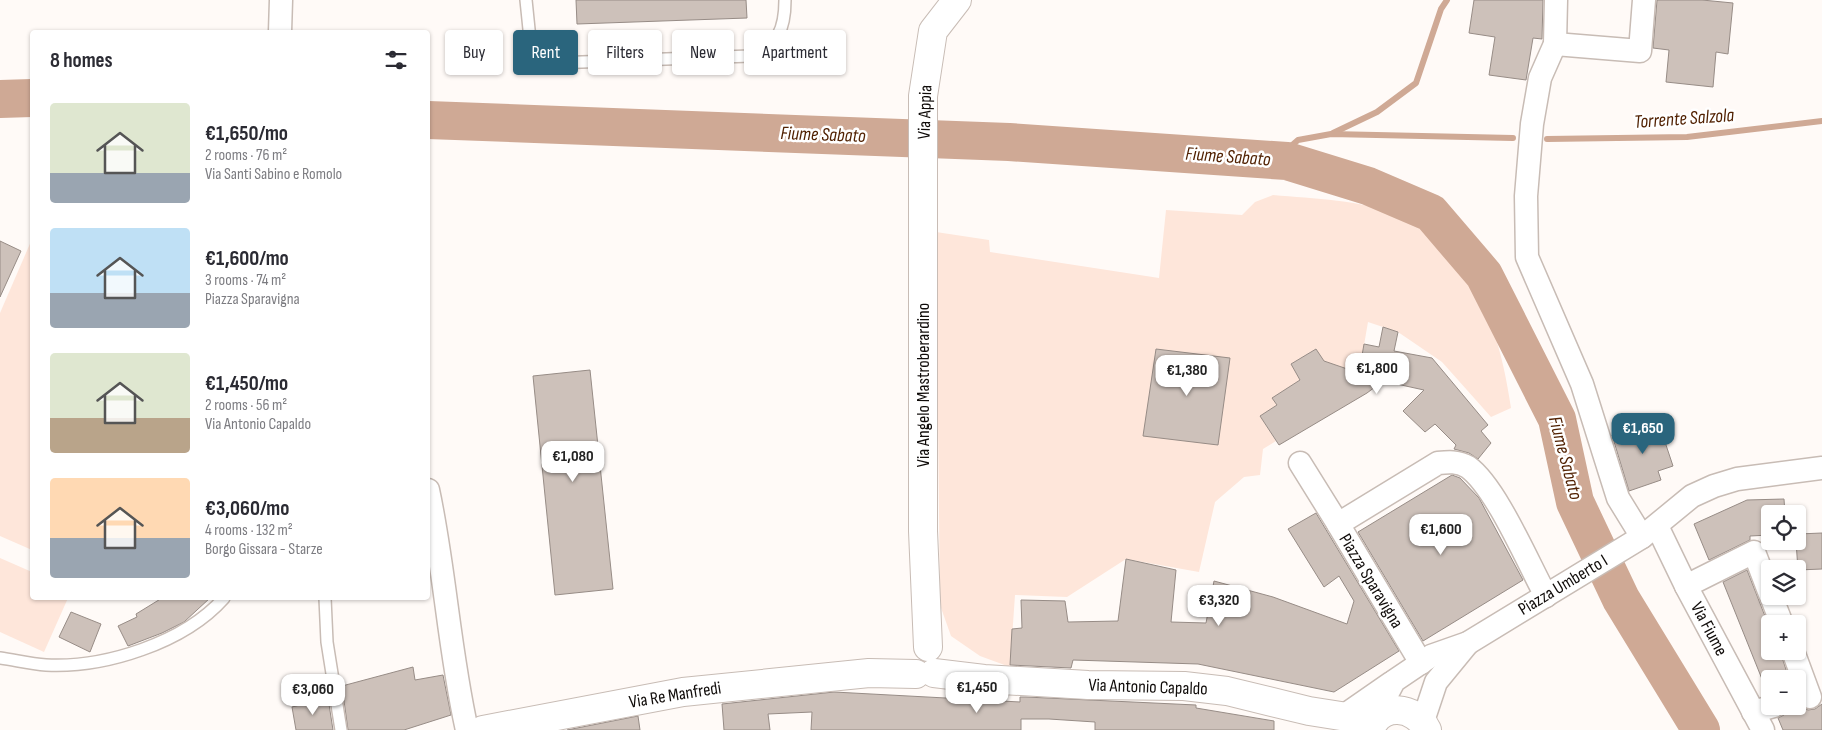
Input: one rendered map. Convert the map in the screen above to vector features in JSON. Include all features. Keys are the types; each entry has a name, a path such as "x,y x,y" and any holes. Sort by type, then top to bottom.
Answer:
{"street":[{"path":"280,30 281,0"},
{"name":"Via Appia","path":"923,173 923,96 933,31 957,0"},
{"path":"1556,0 1555,44 1640,50 1644,0"},
{"name":"Via Fiume","path":"1555,44 1540,78 1532,124 1526,196 1527,257 1582,384 1618,498 1644,535 1686,586 1764,716"},
{"name":"Via Angelo Mastroberardino","path":"923,173 923,531 926,598 924,659"},
{"name":"Piazza Sparavigna","path":"1421,663 1338,524 1438,463 1454,462 1467,467 1490,490 1553,591"},
{"path":"1300,463 1338,524"},
{"name":"Piazza Umberto I","path":"1344,723 1394,681 1431,656 1468,643 1553,591 1644,535 1692,496 1714,486 1765,475 1822,468"},
{"path":"430,500 458,689 467,730"},
{"path":"1686,586 1754,552 1761,571"},
{"name":"Piazza Umberto I","path":"1371,726 1389,710 1398,709 1408,710 1425,726 1436,682 1468,643"},
{"name":"Via Re Manfredi","path":"482,730 683,692 869,673 924,659"},
{"name":"Via Antonio Capaldo","path":"924,659 984,679 1088,685 1184,686 1228,692 1310,712 1344,723"},
{"path":"1796,660 1810,698"},
{"name":"Piazza Umberto I","path":"1371,726 1394,681"},
{"path":"1344,723 1371,726"}],"lane":[{"path":"526,0 530,39 539,55 554,63 750,56 767,50 781,32 785,0"},
{"path":"0,658 55,664 83,662 144,649 186,628 221,600"},
{"path":"325,600 327,642 341,730"}],"shaded area":[{"path":"1273,195 1353,203 1385,210 1426,231 1448,250 1466,272 1480,297 1491,324 1500,351 1511,408 1491,417 1442,362 1398,332 1368,322 1359,374 1328,368 1316,349 1291,364 1300,380 1273,398 1277,405 1260,416 1276,441 1263,449 1260,475 1244,477 1215,502 1199,572 1126,559 1067,597 1015,595 1010,667 980,656 951,636 940,605 936,232 989,240 990,252 1159,278 1166,210 1242,215 1255,202"},
{"path":"30,244 30,549 0,536 0,313"},
{"path":"0,558 30,571 30,600 67,600 44,652 0,632"}],"building":[{"path":"576,0 746,0 747,18 577,24"},
{"path":"1474,0 1543,0 1542,39 1533,38 1526,80 1489,75 1495,37 1469,33"},
{"path":"1657,0 1702,0 1733,3 1728,54 1716,52 1713,87 1666,82 1669,50 1653,48"},
{"path":"0,241 21,251 0,297"},
{"path":"1383,327 1398,332 1394,351 1432,358 1488,425 1481,431 1491,443 1478,459 1469,453 1454,449 1456,445 1435,424 1425,432 1403,411 1424,390 1383,381 1367,393 1279,445 1260,416 1277,405 1272,398 1300,380 1291,364 1316,349 1324,361 1359,373 1364,344 1379,347"},
{"path":"1156,349 1230,358 1218,445 1143,436"},
{"path":"590,370 613,589 555,595 533,376"},
{"path":"1636,427 1667,427 1666,445 1673,466 1658,471 1661,480 1629,491 1612,435"},
{"path":"1452,475 1460,478 1479,498 1523,580 1423,641 1358,532"},
{"path":"1784,499 1784,505 1761,505 1761,535 1750,536 1750,540 1709,560 1694,524 1747,500"},
{"path":"1316,513 1399,651 1334,692 1198,664 1073,660 1071,668 1010,665 1012,629 1022,628 1021,600 1065,601 1068,622 1118,621 1126,559 1176,570 1171,622 1206,623 1214,581 1273,597 1347,624 1354,601 1339,576 1324,587 1288,529"},
{"path":"1822,533 1822,569 1806,570 1806,560 1797,560 1797,550 1806,550 1806,534"},
{"path":"1747,570 1765,615 1761,615 1761,660 1783,660 1786,670 1761,670 1761,677 1723,582"},
{"path":"159,600 208,600 184,622 128,646 118,626 137,617 136,614"},
{"path":"71,612 101,624 90,652 59,637"},
{"path":"413,667 415,680 443,675 451,715 404,730 348,730 342,686"},
{"path":"834,692 1020,702 1020,697 1026,697 1196,705 1196,708 1274,721 1274,730 1095,730 1095,722 1021,719 1021,730 811,730 812,712 768,714 770,730 724,730 722,704"},
{"path":"328,698 333,730 296,730 292,707"},
{"path":"1822,704 1822,730 1783,730 1778,718 1784,715 1806,715 1806,709 1815,709"},
{"path":"638,716 640,730 567,730"}],"waterway":[{"path":"1333,133 1377,112 1416,83 1441,9 1447,0"},
{"name":"Fiume Sabato","path":"0,99 30,98"},
{"name":"Fiume Sabato","path":"430,120 1009,142 1287,161 1368,186 1431,213 1484,275 1557,419 1575,502 1621,599 1701,730"},
{"name":"Torrente Salzola","path":"1547,139 1687,137 1822,121"},
{"name":"Torrente Salzola","path":"1269,160 1283,153 1298,140 1331,134 1513,138"}]}
